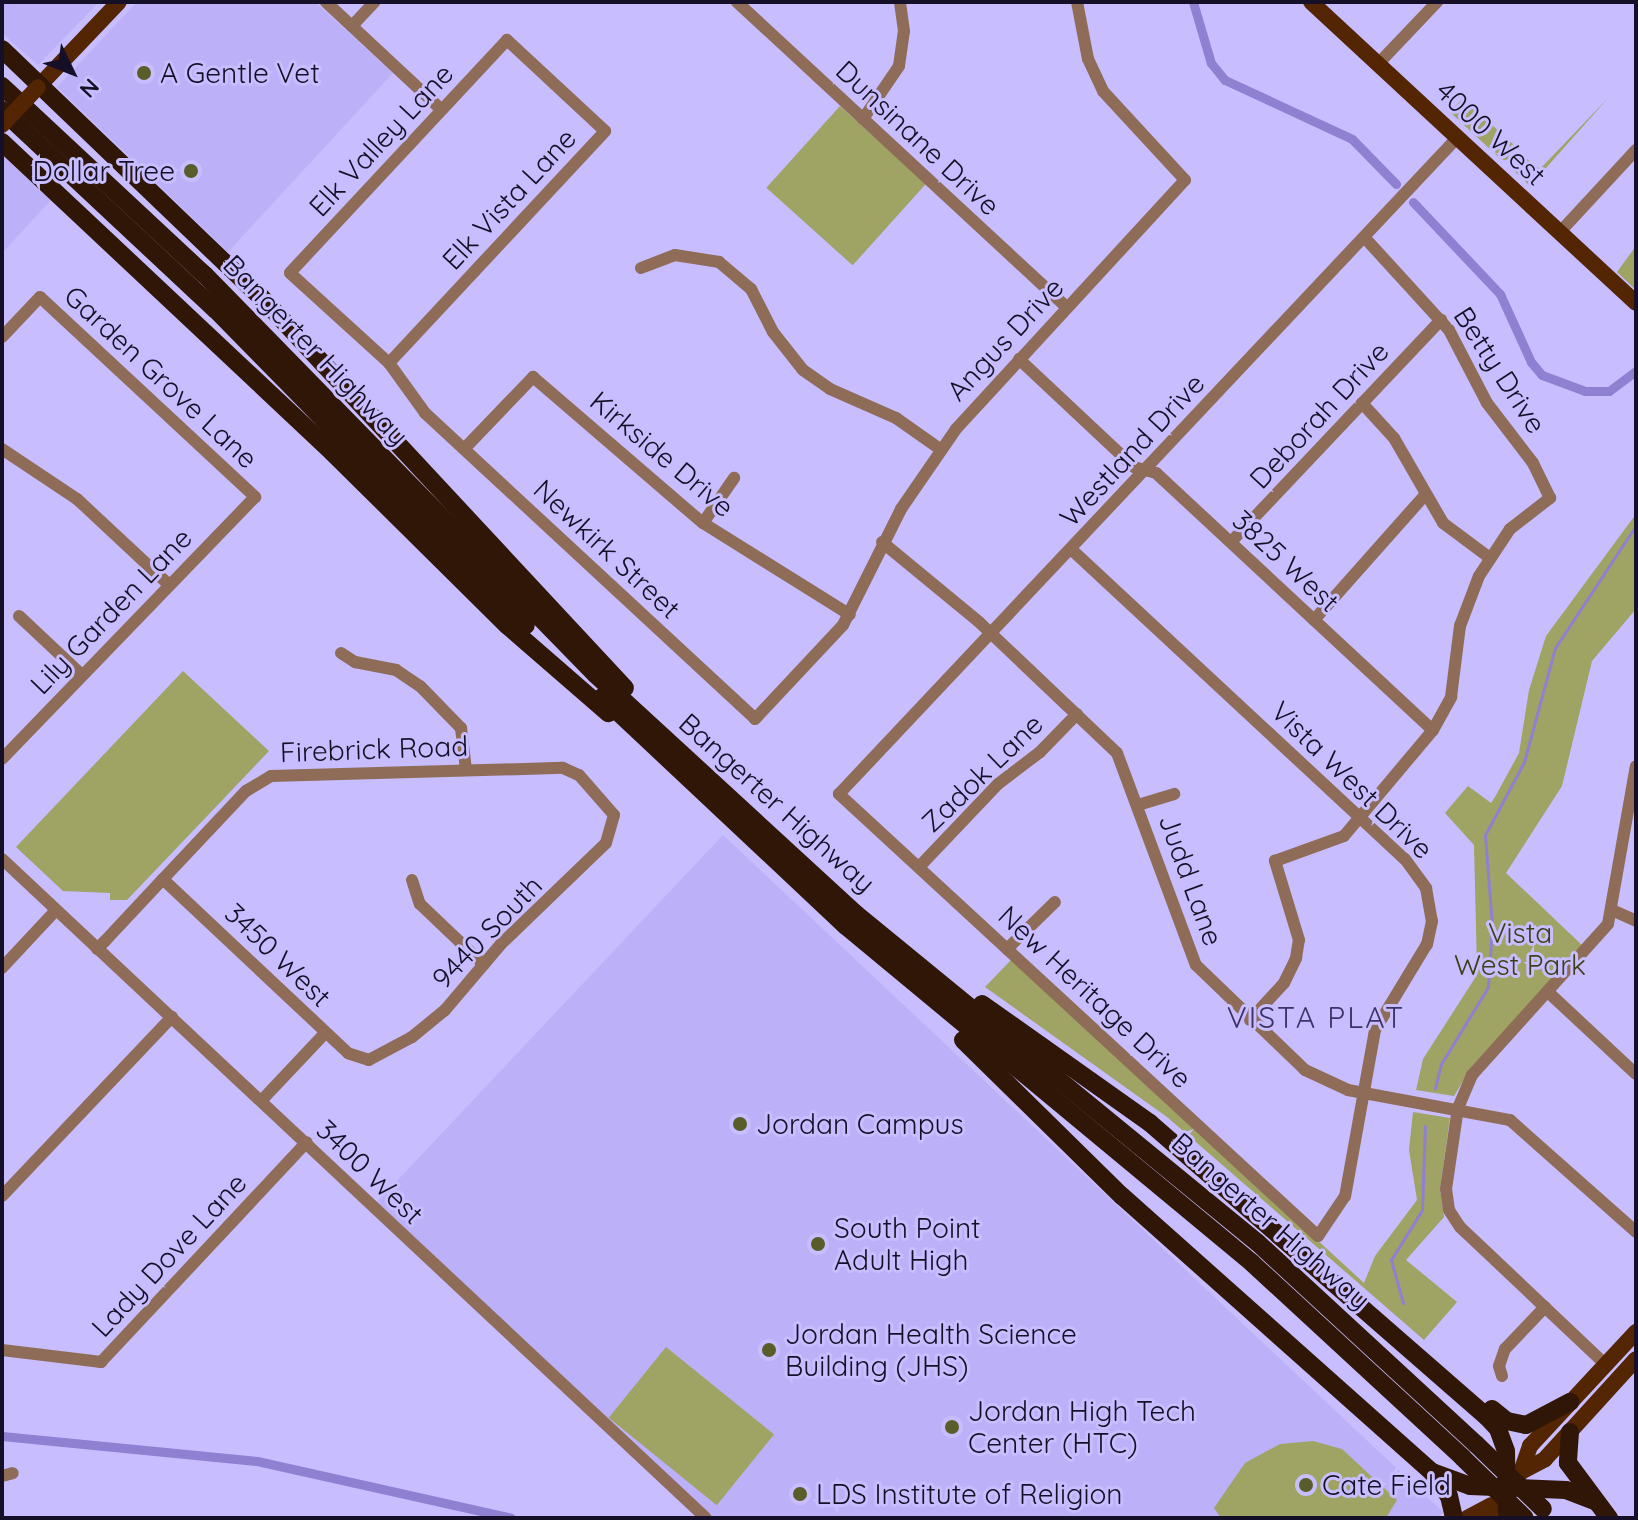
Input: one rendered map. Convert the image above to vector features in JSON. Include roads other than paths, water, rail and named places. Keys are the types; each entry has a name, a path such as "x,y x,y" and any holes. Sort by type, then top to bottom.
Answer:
{"highway":[{"path":"2,49 272,308 698,779"},
{"name":"Bangerter Highway","path":"2,86 205,275 500,582 698,779"},
{"name":"Bangerter Highway","path":"2,110 189,284 478,579 851,920 1252,1263 1525,1518"},
{"path":"2,142 332,452 508,626 698,779"},
{"path":"851,920 1130,1108 1498,1429 1515,1479 1507,1518"},
{"path":"851,920 1122,1196 1432,1472 1449,1496 1454,1518"},
{"name":"Bangerter Highway","path":"851,920 1258,1243 1548,1513"},
{"path":"1431,1368 1516,1424 1541,1421 1570,1402"},
{"path":"1570,1432 1568,1463 1609,1518"},
{"path":"1432,1472 1470,1486 1515,1479 1566,1490 1594,1501"}],"main road":[{"path":"2,125 119,2"},
{"name":"4000 West","path":"1311,2 1636,303"},
{"path":"1467,1518 1488,1512 1515,1479 1530,1446 1636,1332"},
{"path":"1515,1479 1545,1459 1636,1359"}],"street":[{"path":"326,2 442,110"},
{"path":"352,26 374,2"},
{"name":"Dunsinane Drive","path":"737,2 1067,308"},
{"path":"863,119 899,66 904,31 900,2"},
{"name":"Angus Drive","path":"755,719 850,615 882,542 940,449 1185,180 1103,91 1088,59 1077,2"},
{"path":"1378,64 1437,2"},
{"name":"Elk Valley Lane","path":"290,273 507,40"},
{"name":"Elk Vista Lane","path":"389,363 605,131 507,40"},
{"name":"Westland Drive","path":"839,794 1457,138"},
{"path":"1560,232 1636,150"},
{"name":"Betty Drive","path":"1364,237 1441,320 1487,403 1544,480 1549,502 1510,529 1490,558"},
{"path":"641,268 675,255 719,262 751,289 773,332 803,370 830,389 896,418 940,449"},
{"name":"Newkirk Street","path":"290,273 389,363 425,413 755,719"},
{"name":"Garden Grove Lane","path":"2,337 40,297 255,497"},
{"name":"Deborah Drive","path":"1231,542 1441,320"},
{"name":"3825 West","path":"1019,359 1134,467 1156,473 1433,730"},
{"name":"Kirkside Drive","path":"464,449 533,377 703,523 850,615"},
{"path":"1250,1020 1284,983 1296,958 1299,940 1275,861 1334,842 1361,818 1433,730 1451,697 1464,610 1490,558 1443,523 1424,496 1394,438 1362,403"},
{"path":"2,449 77,499 168,584"},
{"path":"703,523 734,478"},
{"path":"1314,620 1424,496"},
{"name":"Lily Garden Lane","path":"2,759 255,497"},
{"name":"Judd Lane","path":"882,542 992,635 1123,761 1188,951 1204,975 1250,1020 1319,1080 1360,1092 1494,1114 1523,1128 1636,1232"},
{"name":"Vista West Drive","path":"1072,550 1419,875 1432,921 1421,957 1375,1030 1360,1092 1342,1206 1318,1236"},
{"path":"19,616 82,675"},
{"path":"341,653 401,672 435,701 463,731 466,770"},
{"name":"Zadok Lane","path":"919,867 1006,775 1040,752 1077,714"},
{"path":"1605,1364 1460,1227 1449,1210 1446,1189 1458,1108 1478,1067 1601,935 1614,911 1636,766"},
{"name":"Firebrick Road","path":"97,949 246,791 265,778 567,769 613,810"},
{"name":"New Heritage Drive","path":"839,794 1318,1236"},
{"path":"1138,805 1174,794"},
{"name":"9440 South","path":"363,1060 378,1057 424,1028 606,843 614,827 613,810"},
{"name":"3400 West","path":"2,859 706,1518"},
{"name":"3450 West","path":"163,879 325,1033 363,1060"},
{"path":"412,880 425,910 484,965"},
{"path":"1007,949 1055,902"},
{"path":"5,959 56,910"},
{"path":"1614,911 1636,921"},
{"path":"1548,992 1636,1074"},
{"path":"2,1196 172,1017"},
{"path":"261,1101 325,1033"},
{"name":"Lady Dove Lane","path":"2,1350 101,1362 307,1142"},
{"path":"1502,1376 1500,1358 1545,1307"}],"waterway":[{"path":"1193,2 1211,63 1225,80 1352,139 1396,184"},
{"path":"1413,202 1500,294 1531,362 1542,375 1585,391 1609,391 1636,371"},
{"path":"1435,1088 1441,1064 1488,987 1492,926 1485,835 1524,762 1555,648 1636,525"},
{"path":"1403,1303 1391,1260 1422,1210 1425,1126"},
{"path":"2,1436 257,1461 511,1518"}],"place":[{"name":"A Gentle Vet","path":"144,73"},
{"name":"Dollar Tree","path":"191,171"},
{"name":"Jordan Campus","path":"740,1124"},
{"name":"South Point Adult High","path":"818,1244"},
{"name":"Jordan Health Science Building (JHS)","path":"769,1350"},
{"name":"Jordan High Tech Center (HTC)","path":"952,1427"},
{"name":"Cate Field","path":"1306,1485"},
{"name":"LDS Institute of Religion","path":"800,1494"}],"district":[{"name":"VISTA PLAT","path":"1316,1017"}],"park label":[{"name":"Vista West Park","path":"1520,949"}]}
